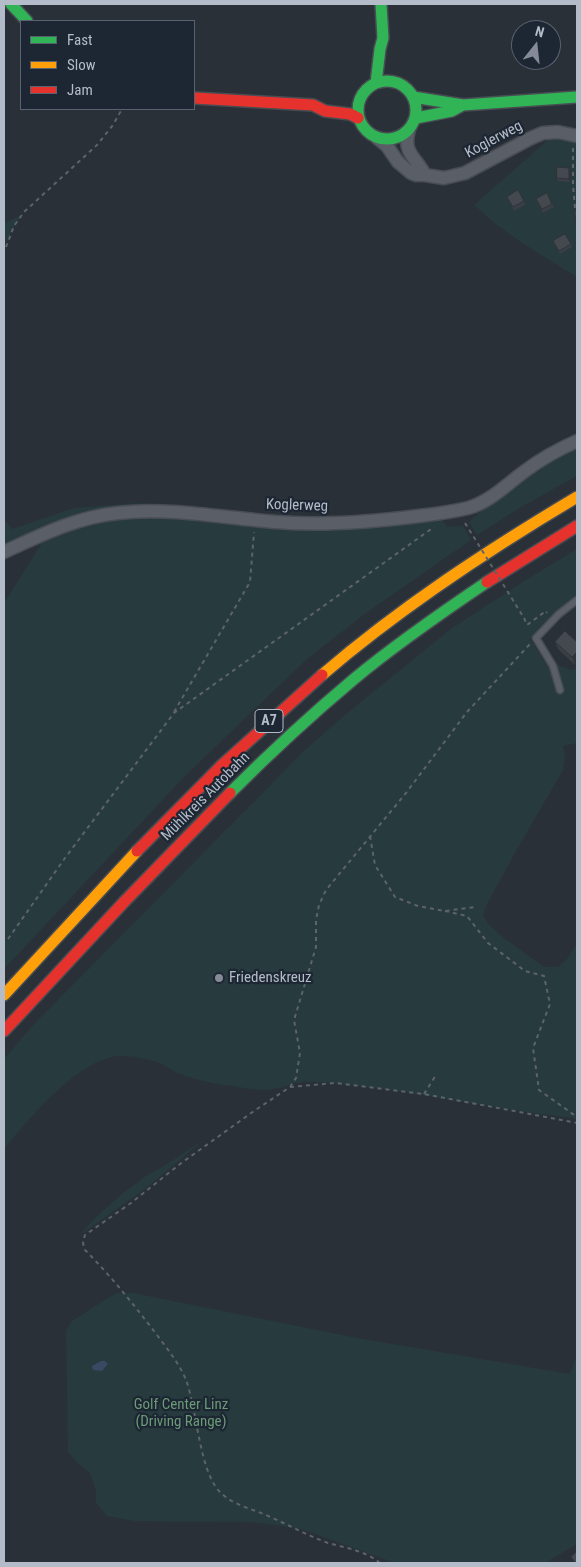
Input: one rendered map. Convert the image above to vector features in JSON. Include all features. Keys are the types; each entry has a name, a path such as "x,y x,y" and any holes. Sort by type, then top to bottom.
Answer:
{"main road":[{"path":"11,4 27,20"},
{"path":"376,83 383,38 381,4"},
{"path":"383,38 389,48 396,82"},
{"path":"195,98 313,105 325,101 350,100 376,83 385,81 396,82 407,89 413,97 416,106 416,118 409,130 397,138 387,140 377,138 365,130 358,118 358,108 350,100"},
{"path":"413,97 424,100 452,101 463,105 577,97"},
{"path":"313,105 325,111 350,114 358,118"},
{"path":"416,118 452,111 463,105"},
{"name":"Mühlkreis Autobahn","path":"4,995 192,794 298,694 411,603 488,551 577,497"},
{"name":"Mühlkreis Autobahn","path":"4,1031 204,818 275,748 335,695 384,655 482,585 577,526"},
{"path":"526,556 571,543"}],"street":[{"path":"409,130 407,138 408,149 425,175"},
{"name":"Koglerweg","path":"377,138 387,146 398,162 416,176 425,175 444,178 465,173 544,133 558,132 575,136"},
{"name":"Koglerweg","path":"4,552 65,525 117,513 174,512 305,524 367,522 469,508 489,498 535,464 577,441"}],"lane":[{"path":"560,690 553,666 536,638 552,620 577,600"}],"path":[{"path":"6,247 14,226 24,212 97,145 113,125 121,110"},
{"path":"575,136 573,185 575,208"},
{"path":"8,939 65,858 174,713 250,582 255,520"},
{"path":"465,523 527,625 546,611 552,620"},
{"path":"174,713 434,528"},
{"path":"380,1563 374,1558 359,1552 304,1534 266,1515 229,1500 219,1491 212,1481 205,1460 186,1382 178,1363 127,1295 84,1249 83,1242 85,1235 131,1203 180,1164 290,1087 296,1078 300,1053 294,1020 316,947 316,920 319,905 326,890 406,793 468,712 536,638"},
{"path":"370,835 375,865 395,897 418,906 468,916 488,943 525,971 544,976 550,1004 533,1048 539,1090 577,1117"},
{"path":"445,911 475,907"},
{"path":"424,1094 436,1075"},
{"path":"290,1087 335,1084 424,1094 577,1123"}],"green space":[{"path":"549,139 577,142 577,277 511,235 474,205"},
{"path":"21,215 4,246 4,224"},
{"path":"577,445 577,476 523,506 477,535 469,522 505,490 537,467"},
{"path":"140,503 179,506 213,512 108,511 4,548 4,519 12,529 74,508"},
{"path":"137,515 225,519 440,517 447,527 463,526 471,540 366,613 307,659 185,776 4,969 4,603 47,535 64,528"},
{"path":"577,549 577,597 545,622 530,639 549,668 556,664 570,670 577,669 577,743 563,746 565,756 563,770 516,851 483,915 488,924 504,938 544,967 558,967 567,959 577,944 577,1120 356,1085 299,1082 268,1090 247,1088 192,1078 146,1059 117,1056 97,1062 67,1082 52,1095 4,1149 4,1059 33,1025 306,749 346,714 452,628"},
{"path":"205,1139 145,1189 80,1235 94,1219 123,1193 146,1176"},
{"name":"Golf Center Linz (Driving Range)","path":"116,1293 133,1293 357,1338 570,1374 577,1354 577,1544 545,1563 395,1563 301,1529 277,1525 250,1522 135,1521 107,1516 96,1503 96,1490 90,1473 68,1452 66,1331 72,1321"}],"water":[{"path":"105,1361 108,1364 102,1371 93,1370 92,1366"}],"building":[{"path":"557,167 569,168 569,179 557,178"},
{"path":"518,190 524,201 513,207 507,197"},
{"path":"547,193 552,204 542,209 536,199"},
{"path":"575,211 577,211 576,223"},
{"path":"565,234 571,244 559,251 553,241"},
{"path":"565,631 577,642 577,652 572,657 555,642"},
{"path":"577,1551 577,1563 574,1563 571,1557"}],"traffic: fast":[{"path":"11,4 26,20"},
{"path":"376,83 383,38 381,4"},
{"path":"381,81 393,81 408,89 416,104 416,110 416,116 408,131 393,139 381,139 366,131 358,116 358,104 366,89 381,81"},
{"path":"413,97 463,105 577,97"},
{"path":"416,118 452,111 461,106"},
{"path":"230,793 291,734 354,679 386,653 487,582"}],"traffic: slow":[{"path":"322,675 383,626 446,580 577,497"},
{"path":"4,995 137,851"}],"traffic: jam":[{"path":"195,98 313,105 325,111 350,114 358,118"},
{"path":"487,582 577,526"},
{"path":"137,851 222,765 322,675"},
{"path":"4,1031 124,902 230,793"}],"place":[{"name":"Friedenskreuz","path":"219,978"}]}
